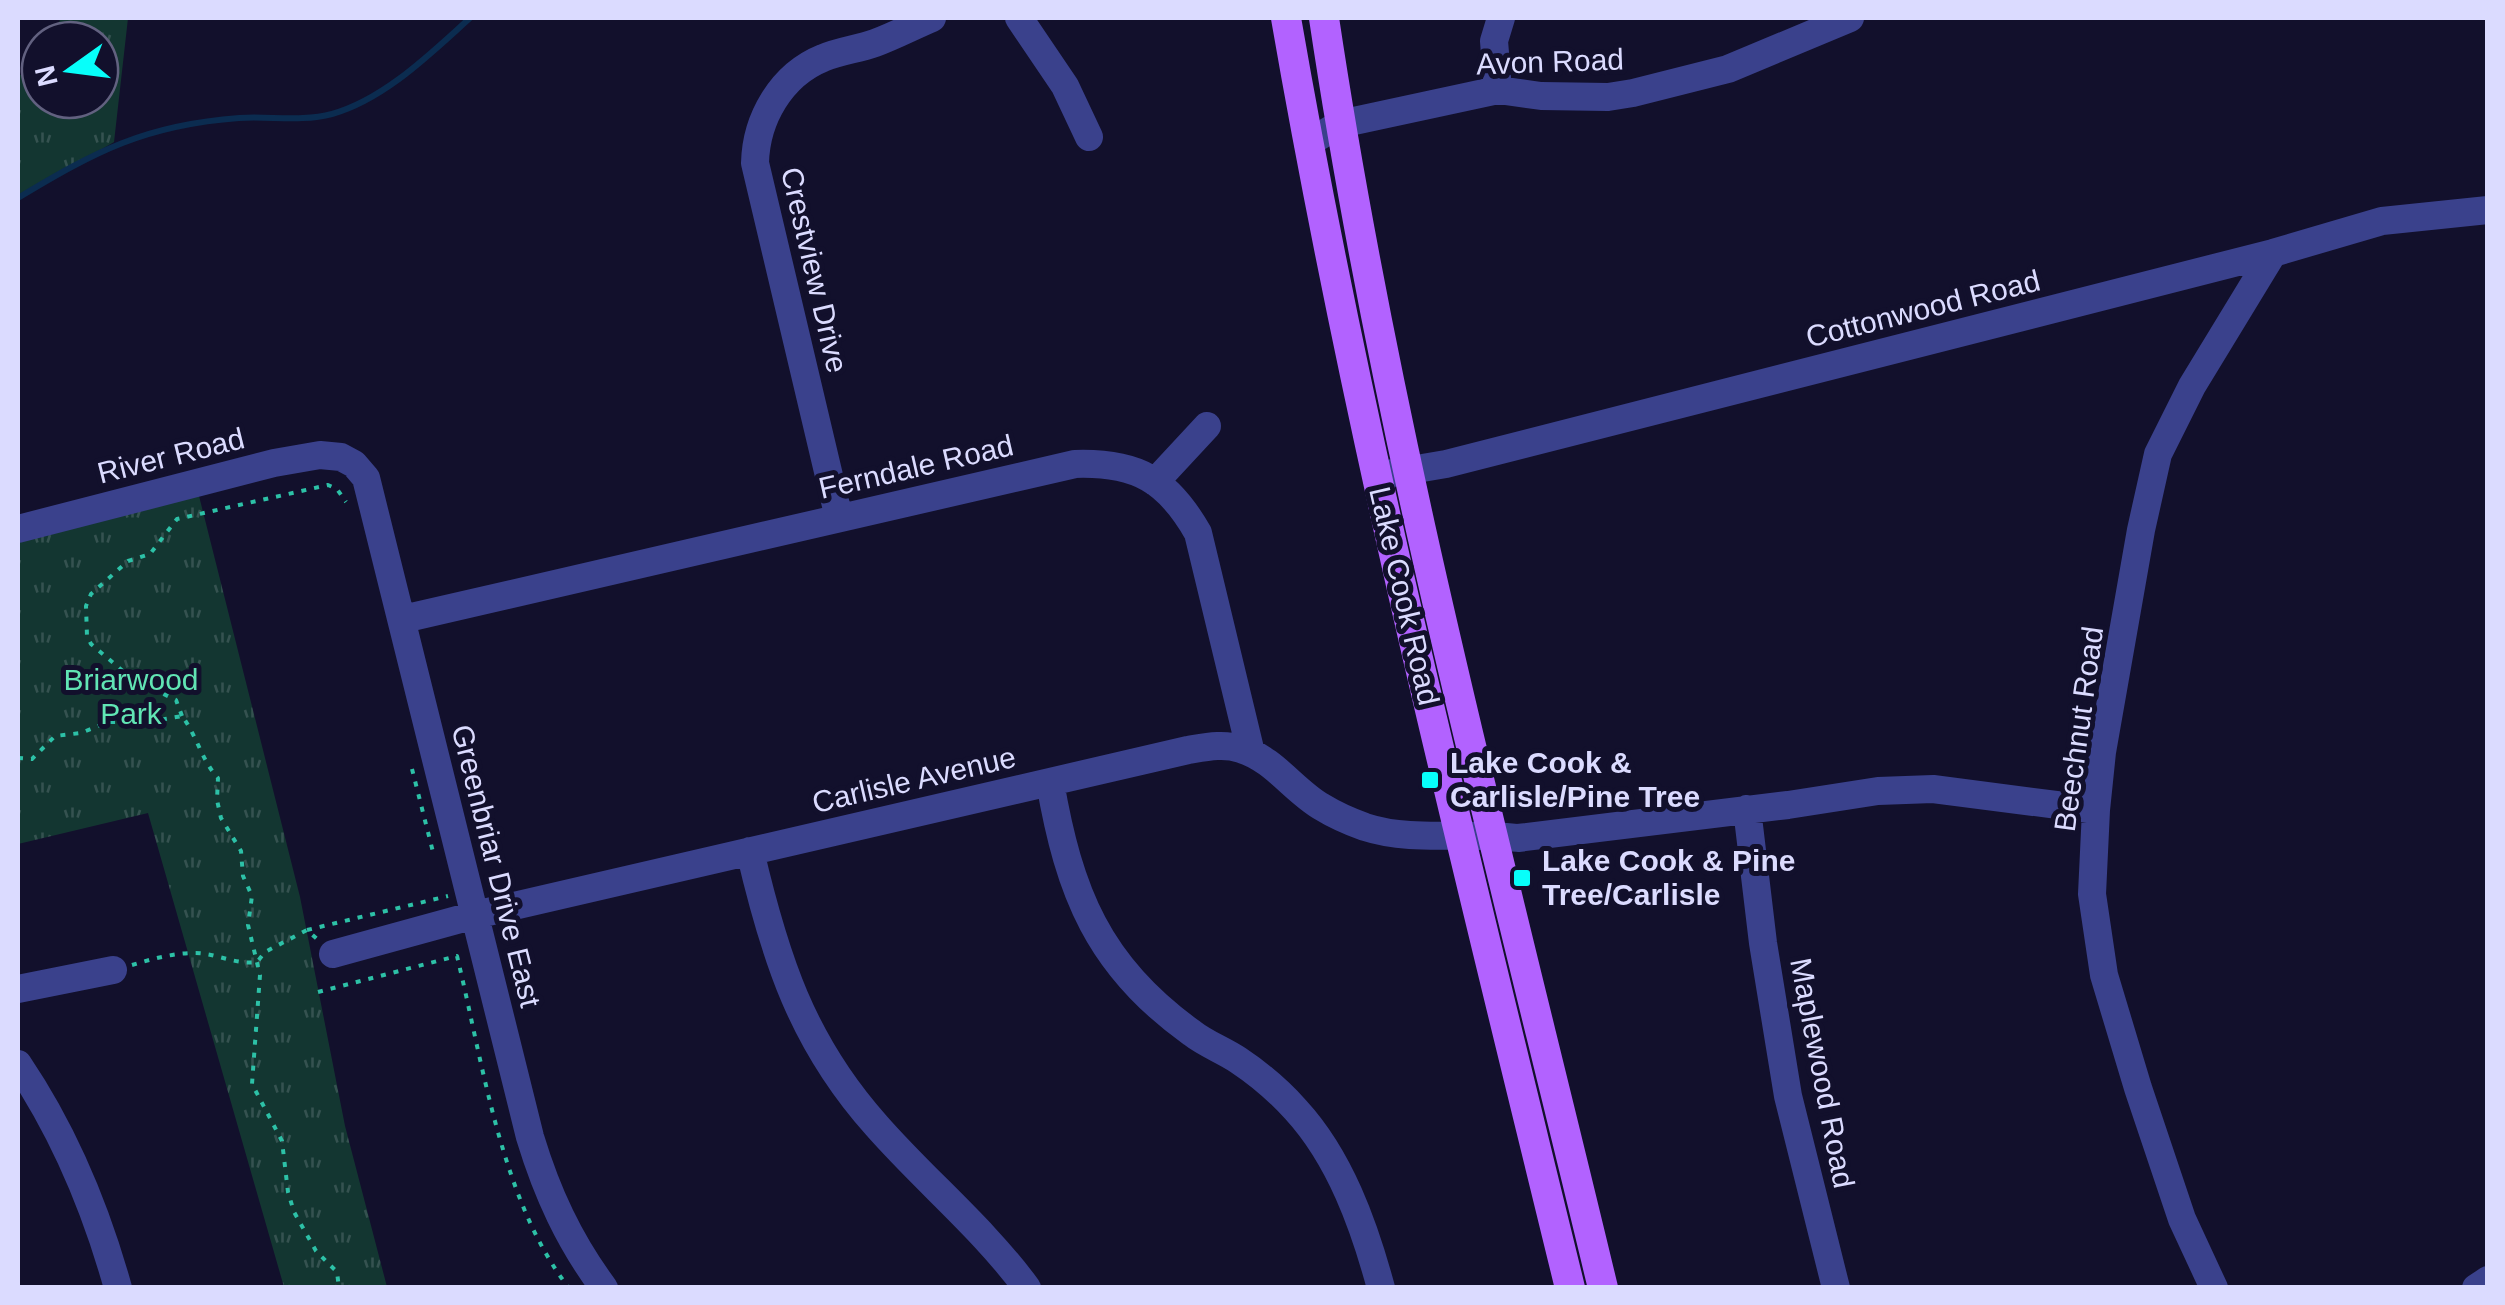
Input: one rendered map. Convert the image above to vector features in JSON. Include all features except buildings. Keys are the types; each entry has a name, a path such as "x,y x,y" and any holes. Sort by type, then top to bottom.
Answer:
{"main road":[{"name":"Lake Cook Road","path":"1286,18 1376,476 1570,1288"},
{"name":"Lake Cook Road","path":"1324,18 1340,124 1409,470 1603,1288"}],"street":[{"name":"Crestview Drive","path":"839,518 755,162 756,144 773,101 800,70 822,58 876,43 932,18"},
{"path":"1019,18 1065,86 1089,137"},
{"path":"1498,90 1494,41 1500,18"},
{"name":"Avon Road","path":"1308,143 1340,124 1498,90 1542,96 1608,97 1633,93 1728,70 1850,18"},
{"name":"Cottonwood Road","path":"1376,476 1446,464 2274,254 2382,221 2488,210"},
{"name":"Beechnut Road","path":"2214,1288 2182,1219 2104,975 2092,894 2096,810 2102,752 2140,530 2158,454 2192,386 2274,254"},
{"path":"1155,482 1207,426"},
{"name":"River Road","path":"18,529 274,464 320,455 341,457"},
{"name":"Greenbriar Drive East","path":"341,457 354,464 366,478 373,495 530,1137 548,1194 579,1254 604,1288"},
{"name":"Ferndale Road","path":"403,620 1076,464 1109,463 1140,471 1184,510 1205,553 1251,753"},
{"name":"Carlisle Avenue","path":"333,954 475,916 1188,750 1221,746 1251,753"},
{"path":"1251,753 1322,807 1365,827 1409,836 1518,838 1878,790 1933,789 2096,810"},
{"path":"1050,782 1066,861 1096,932 1125,972 1160,1009 1196,1036 1239,1060 1298,1112 1331,1158 1356,1210 1381,1288"},
{"name":"Maplewood Road","path":"1747,809 1763,943 1788,1096 1836,1288"},
{"path":"750,852 780,965 805,1021 840,1080 876,1125 1007,1260 1027,1288"},
{"path":"18,989 113,970"},
{"path":"18,1064 47,1108 80,1177 118,1288"},
{"path":"2476,1288 2488,1280"}],"path":[{"path":"339,1288 337,1272 316,1252 294,1212 282,1140 252,1084 260,1000 257,962 248,925 252,896 242,876 241,851 221,818 218,778 208,767 195,732 182,716 176,700 131,678 91,644 86,606 91,594 128,561 150,554 177,520 187,516 328,485 344,496 350,512"},
{"path":"18,758 32,758 55,736 81,733 108,722 148,722 182,716"},
{"path":"411,762 435,857"},
{"path":"113,970 163,956 197,952 244,964 257,962 265,952 307,930 444,896 443,885"},
{"path":"307,930 333,954"},
{"path":"318,992 457,956 516,1196 538,1244 569,1288"}],"green space":[{"path":"128,18 120,89 120,20 60,20"},
{"path":"18,77 20,120 116,120 114,142 18,198"},
{"name":"Briarwood Park","path":"199,496 300,897 345,1126 387,1287 284,1287 148,813 18,844 18,540"}],"waterway":[{"path":"18,198 97,154 148,134 239,118 321,116 352,107 406,74 470,18"}],"place":[{"name":"Lake Cook & Carlisle/Pine Tree","path":"1430,780"},
{"name":"Lake Cook & Pine Tree/Carlisle","path":"1522,878"}]}
